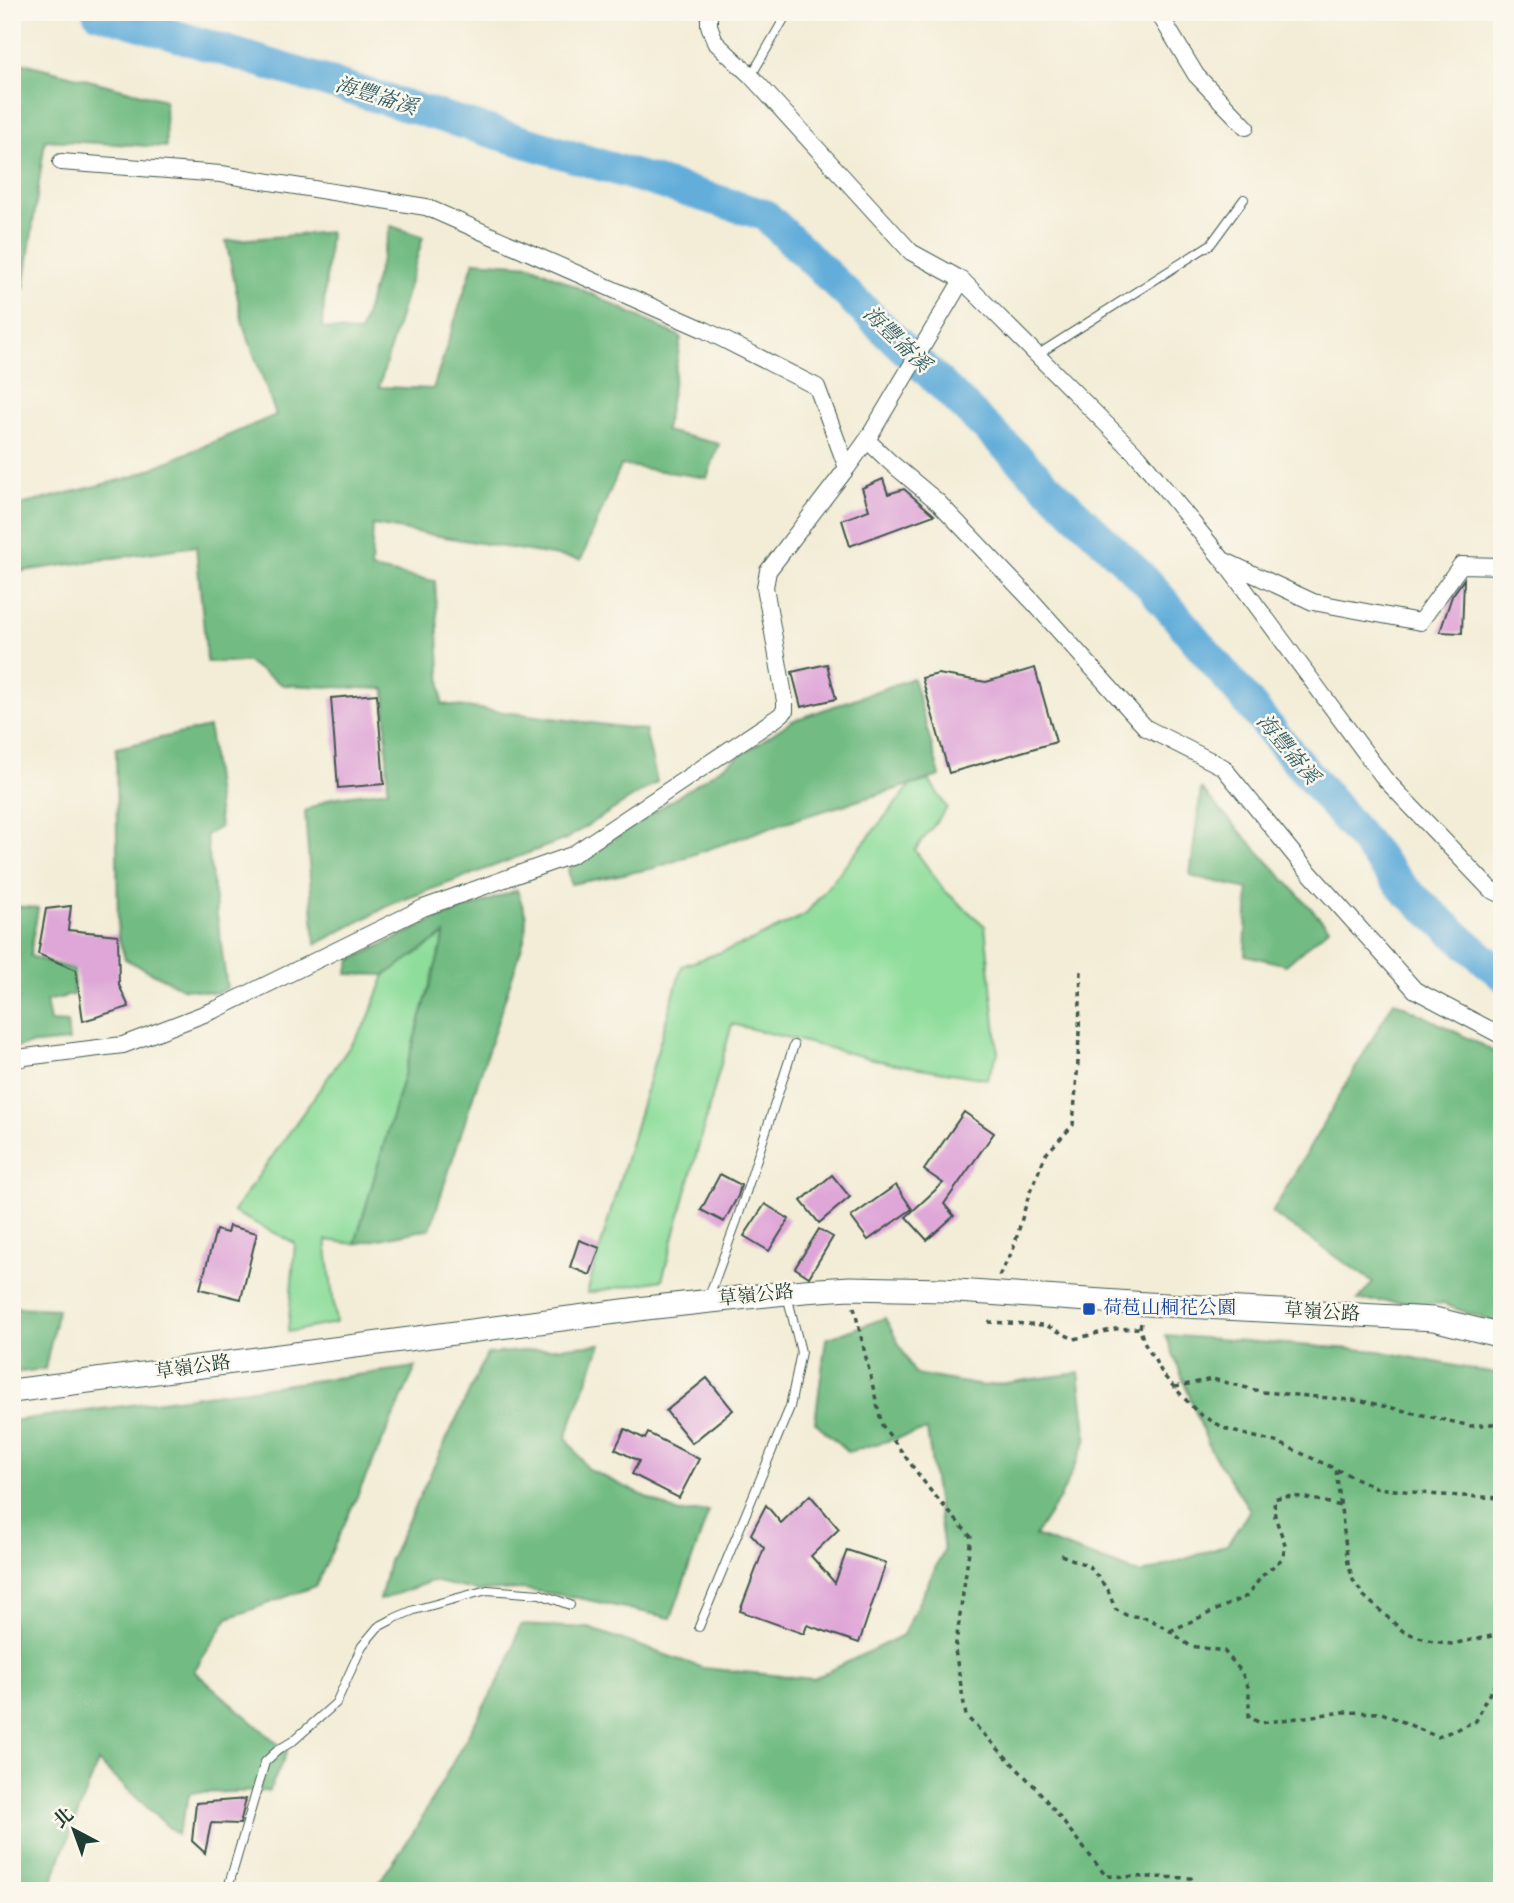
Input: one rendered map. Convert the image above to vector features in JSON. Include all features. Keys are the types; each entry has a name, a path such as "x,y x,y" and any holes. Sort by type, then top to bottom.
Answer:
{"main road":[{"name":"草嶺公路","path":"12,1391 646,1308 850,1288 990,1293 1434,1319 1502,1336"}],"street":[{"path":"709,12 709,25 715,42 751,76 911,252 962,280 1139,457 1222,559 1384,778 1490,888 1502,895"},
{"path":"1158,12 1196,75 1246,127"},
{"path":"61,162 220,174 426,207 705,330 817,387 847,468"},
{"path":"12,1061 24,1057 124,1045 217,1009 423,908 572,855 778,717 785,711 785,701 765,587 768,571 867,440 962,280"},
{"path":"867,440 938,502 1034,603 1146,728 1223,767 1300,862 1415,990 1502,1036"},
{"path":"1222,559 1313,602 1420,622 1461,565 1502,566"}],"lane":[{"path":"751,76 788,12"},
{"path":"1037,355 1211,244 1244,199"},
{"path":"707,1301 737,1220 794,1045"},
{"path":"699,1627 790,1407 801,1352 786,1293"},
{"path":"227,1891 265,1762 336,1703 362,1646 378,1627 414,1610 487,1590 540,1594 569,1605"}],"path":[{"path":"990,1293 1013,1250 1030,1194 1046,1154 1073,1125 1081,970"},
{"path":"850,1288 882,1425 930,1490 971,1537 955,1650 966,1716 1038,1790 1105,1876 1191,1878 1200,1891"},
{"path":"1146,1304 1140,1328 1143,1340 1164,1376 1198,1413 1228,1430 1279,1443 1377,1488 1502,1498"},
{"path":"988,1322 1045,1325 1074,1339 1115,1329 1140,1328"},
{"path":"1175,1387 1212,1379 1263,1392 1362,1401 1471,1426 1502,1423"},
{"path":"1336,1470 1348,1563 1353,1580 1364,1596 1404,1632 1428,1640 1451,1644 1502,1634"},
{"path":"1170,1631 1247,1596 1262,1576 1283,1558 1285,1544 1275,1517 1273,1499 1285,1496 1340,1506"},
{"path":"1061,1555 1089,1566 1108,1590 1115,1609 1126,1615 1148,1618 1190,1646 1224,1651 1241,1671 1249,1689 1249,1717 1260,1723 1343,1713 1382,1713 1438,1737 1476,1721 1483,1703 1502,1672"}],"green space":[{"path":"12,60 165,100 166,147 45,140 24,288 12,288"},
{"path":"391,226 423,237 379,387 433,389 474,261 531,265 681,337 665,431 719,444 707,478 621,465 581,560 373,525 371,569 435,581 442,704 645,730 657,782 566,839 392,904 315,945 305,811 331,798 388,790 385,689 283,685 247,662 207,662 196,546 17,572 12,599 12,507 132,477 276,415 243,324 226,241 330,232 322,328 360,333"},
{"path":"913,678 940,776 786,822 655,868 571,884 568,869 792,721"},
{"path":"209,727 220,827 206,835 227,988 216,993 182,988 125,959 118,935 116,748"},
{"path":"929,780 947,808 915,850 944,890 985,926 998,1053 987,1079 889,1063 732,1024 662,1280 587,1293 682,966 749,942 805,915 910,786"},
{"path":"1201,789 1329,928 1286,965 1245,955 1248,889 1190,876"},
{"path":"517,890 526,916 525,937 430,1229 355,1244 445,934 385,975 347,974 351,960 430,922"},
{"path":"12,906 38,908 30,956 74,970 73,995 46,1001 50,1022 67,1023 69,1041 12,1049"},
{"path":"445,933 355,1244 326,1240 336,1323 288,1332 295,1243 233,1212 367,1022 385,975"},
{"path":"1394,1001 1502,1055 1502,1325 1443,1304 1358,1300 1373,1282 1272,1213"},
{"path":"12,1307 58,1309 45,1369 12,1373"},
{"path":"885,1318 915,1374 983,1386 1079,1373 1087,1439 1061,1496 1035,1536 1141,1574 1227,1545 1250,1510 1210,1449 1166,1335 1379,1351 1502,1375 1502,1891 373,1891 415,1830 509,1662 520,1625 589,1628 703,1668 813,1679 903,1635 944,1550 927,1430 848,1452 815,1422 826,1339"},
{"path":"601,1344 566,1437 588,1469 679,1513 709,1511 671,1618 522,1589 478,1591 432,1581 380,1600 389,1561 487,1354"},
{"path":"416,1367 316,1586 228,1618 194,1671 287,1752 269,1791 190,1793 177,1835 98,1762 48,1891 12,1891 12,1421"}],"building":[{"path":"883,479 888,494 904,489 934,515 850,546 842,520 869,510 862,488"},
{"path":"1464,579 1462,633 1440,632 1452,596"},
{"path":"827,664 836,699 801,707 792,672"},
{"path":"1035,668 1056,742 949,773 922,678 938,674 986,682"},
{"path":"377,694 384,784 338,788 331,698"},
{"path":"71,906 68,930 118,935 119,985 129,1007 83,1021 76,970 38,954 46,909"},
{"path":"964,1112 994,1133 944,1204 954,1216 927,1240 906,1217 943,1183 924,1170"},
{"path":"720,1174 741,1185 724,1222 701,1210"},
{"path":"832,1175 850,1197 819,1223 801,1201"},
{"path":"896,1185 912,1209 868,1240 851,1217"},
{"path":"765,1204 789,1219 769,1251 744,1236"},
{"path":"229,1226 257,1233 241,1299 200,1289 216,1230 227,1233"},
{"path":"819,1229 833,1237 809,1277 795,1268"},
{"path":"579,1240 600,1248 590,1275 570,1267"},
{"path":"707,1378 733,1410 692,1443 666,1411"},
{"path":"625,1429 645,1439 648,1433 699,1459 679,1498 632,1474 639,1461 615,1449"},
{"path":"810,1495 839,1529 811,1556 835,1583 847,1550 886,1563 859,1643 807,1625 804,1634 740,1611 764,1548 751,1534 766,1505 781,1523"},
{"path":"246,1799 240,1824 211,1823 205,1853 192,1841 196,1803"}],"waterway":[{"name":"海豐崙溪","path":"98,12 765,215 1149,584 1405,890 1502,975"}],"place":[{"name":"荷苞山桐花公園","path":"1089,1309"}]}
